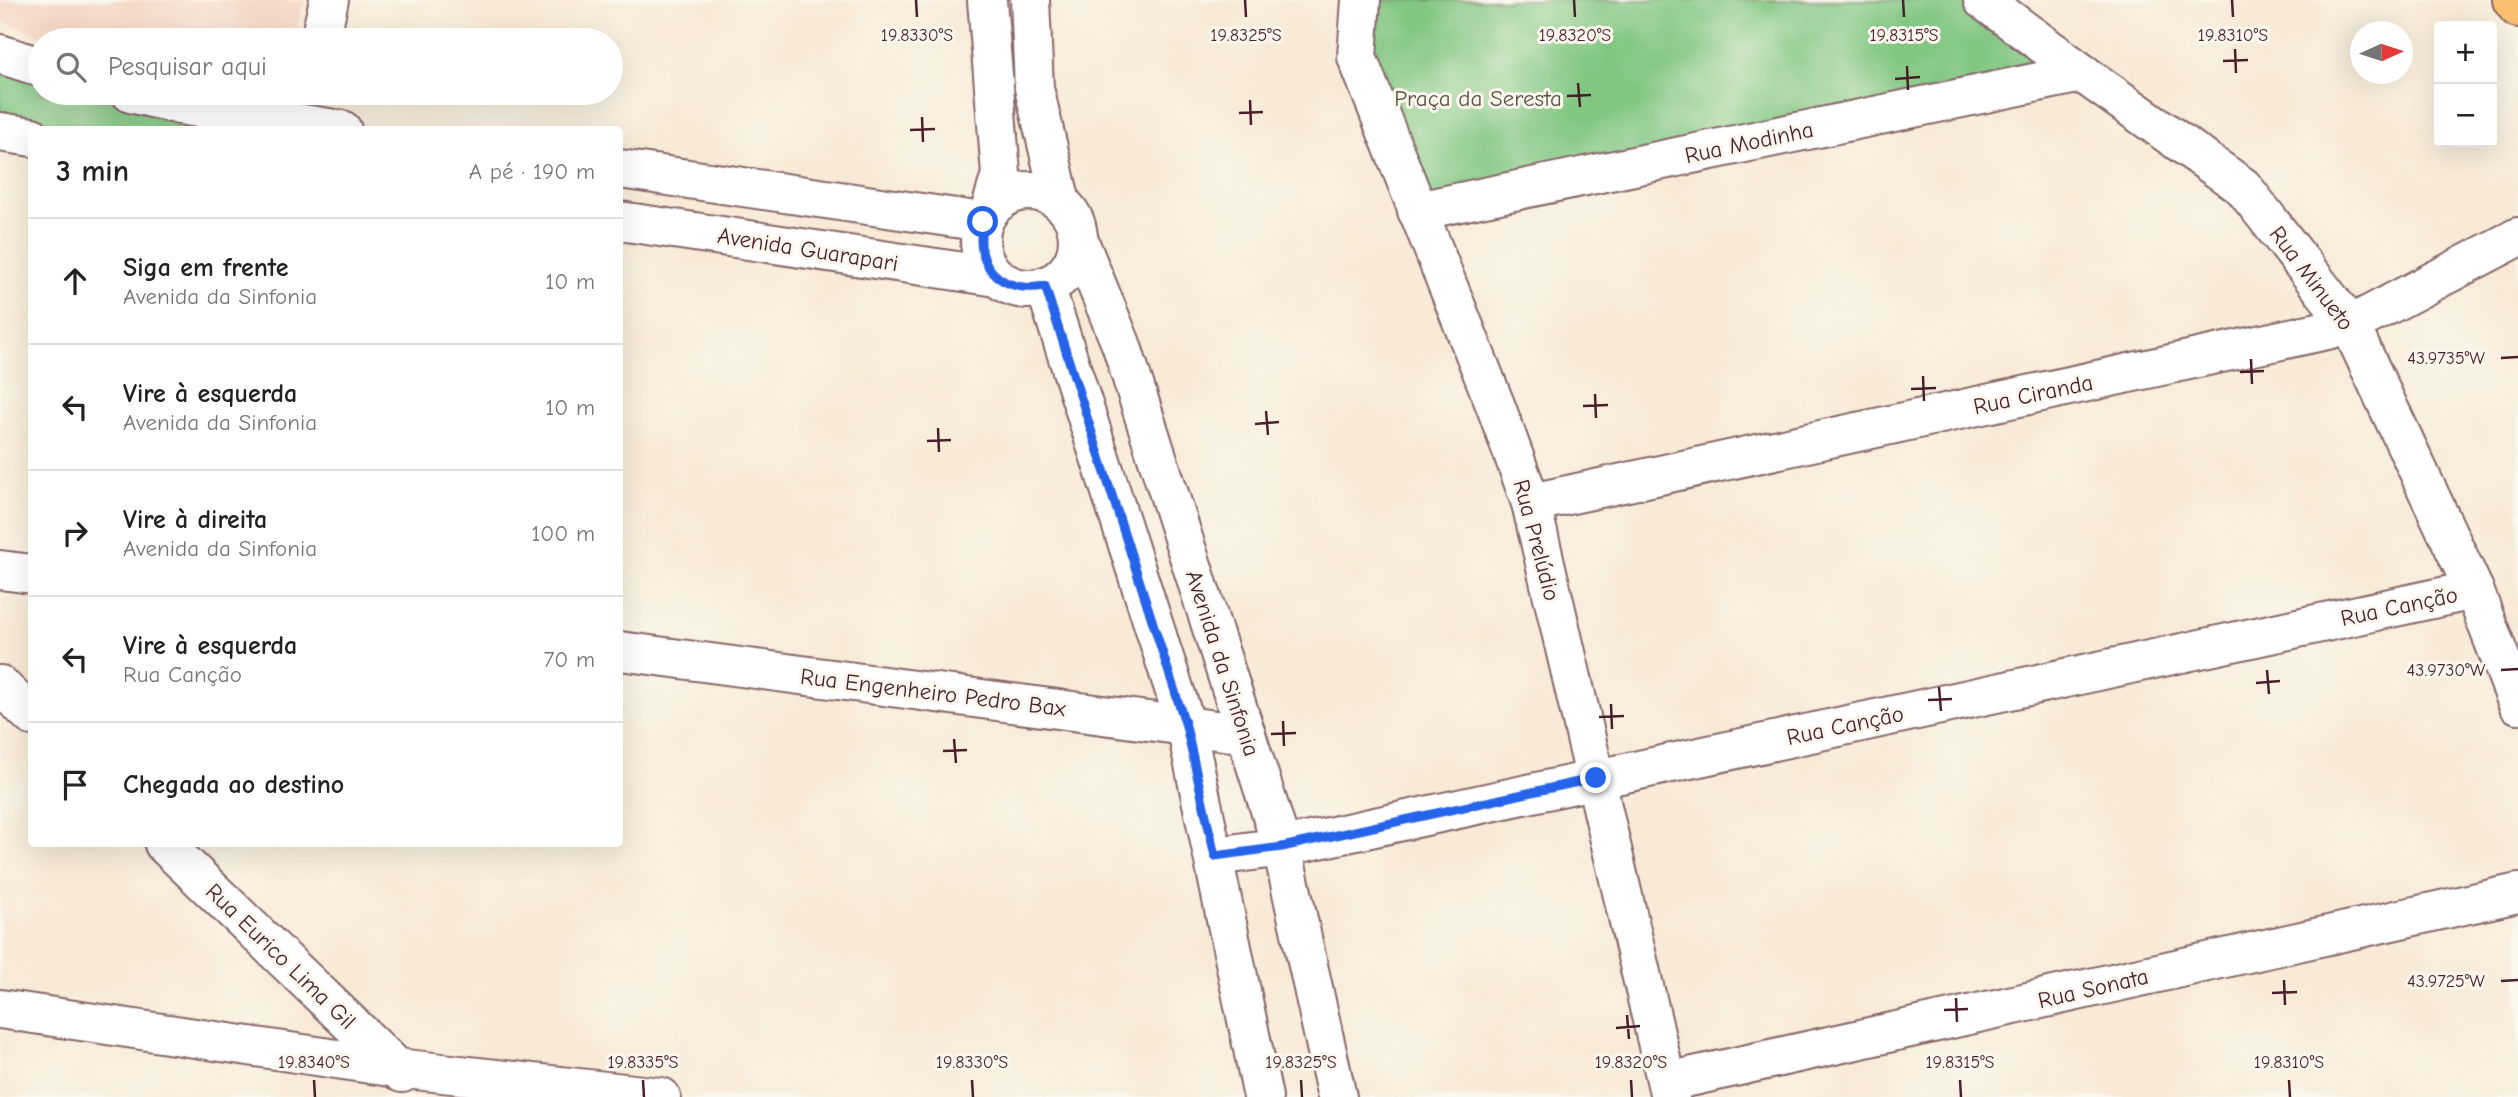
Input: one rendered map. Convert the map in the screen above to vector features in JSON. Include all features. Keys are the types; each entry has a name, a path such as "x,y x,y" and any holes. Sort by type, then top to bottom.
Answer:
{"main road":[{"path":"2512,0 2518,8"}],"street":[{"path":"323,28 329,0"},
{"path":"987,0 1001,174 979,236 981,252 987,266 997,277 1012,286 1028,289 1045,286 1059,279 1076,254 1078,239"},
{"name":"Avenida da Sinfonia","path":"1030,0 1034,88 1061,203 1076,225 1078,239 1121,344 1282,847 1337,1097"},
{"name":"Rua Prelúdio","path":"1361,0 1357,57 1496,407 1531,503 1669,1090"},
{"name":"Rua Minueto","path":"1983,0 2243,187 2350,325 2474,590 2518,704"},
{"path":"0,54 28,63"},
{"name":"Rua Modinha","path":"1417,211 2081,73"},
{"path":"181,105 303,115 332,126"},
{"path":"0,132 28,136"},
{"path":"623,169 987,215"},
{"path":"987,215 1003,198 1018,192 1033,190 1048,194 1061,203"},
{"name":"Avenida Guarapari","path":"623,221 997,277"},
{"name":"Rua Ciranda","path":"1531,503 2350,325 2518,236"},
{"path":"1045,286 1186,726 1263,1097"},
{"path":"0,570 28,574"},
{"name":"Rua Canção","path":"1215,856 1282,847 2474,590"},
{"name":"Rua Engenheiro Pedro Bax","path":"623,651 1246,734"},
{"path":"0,685 28,712"},
{"name":"Rua Eurico Lima Gil","path":"167,847 428,1097"},
{"name":"Rua Sonata","path":"1669,1090 2518,893"},
{"path":"0,1009 397,1068 661,1097"}],"shaded area":[{"path":"0,0 305,0 297,28 28,28 28,31 0,21"}],"green space":[{"name":"Praça da Seresta","path":"1361,0 1983,0 2082,73 1417,211"},
{"path":"0,68 28,76 28,105 128,105 202,126 68,126 0,115"}],"route":[{"path":"983,222 979,236 981,252 987,266 997,277 1012,286 1028,289 1045,286 1186,726 1215,856 1282,847 1596,778"}]}
